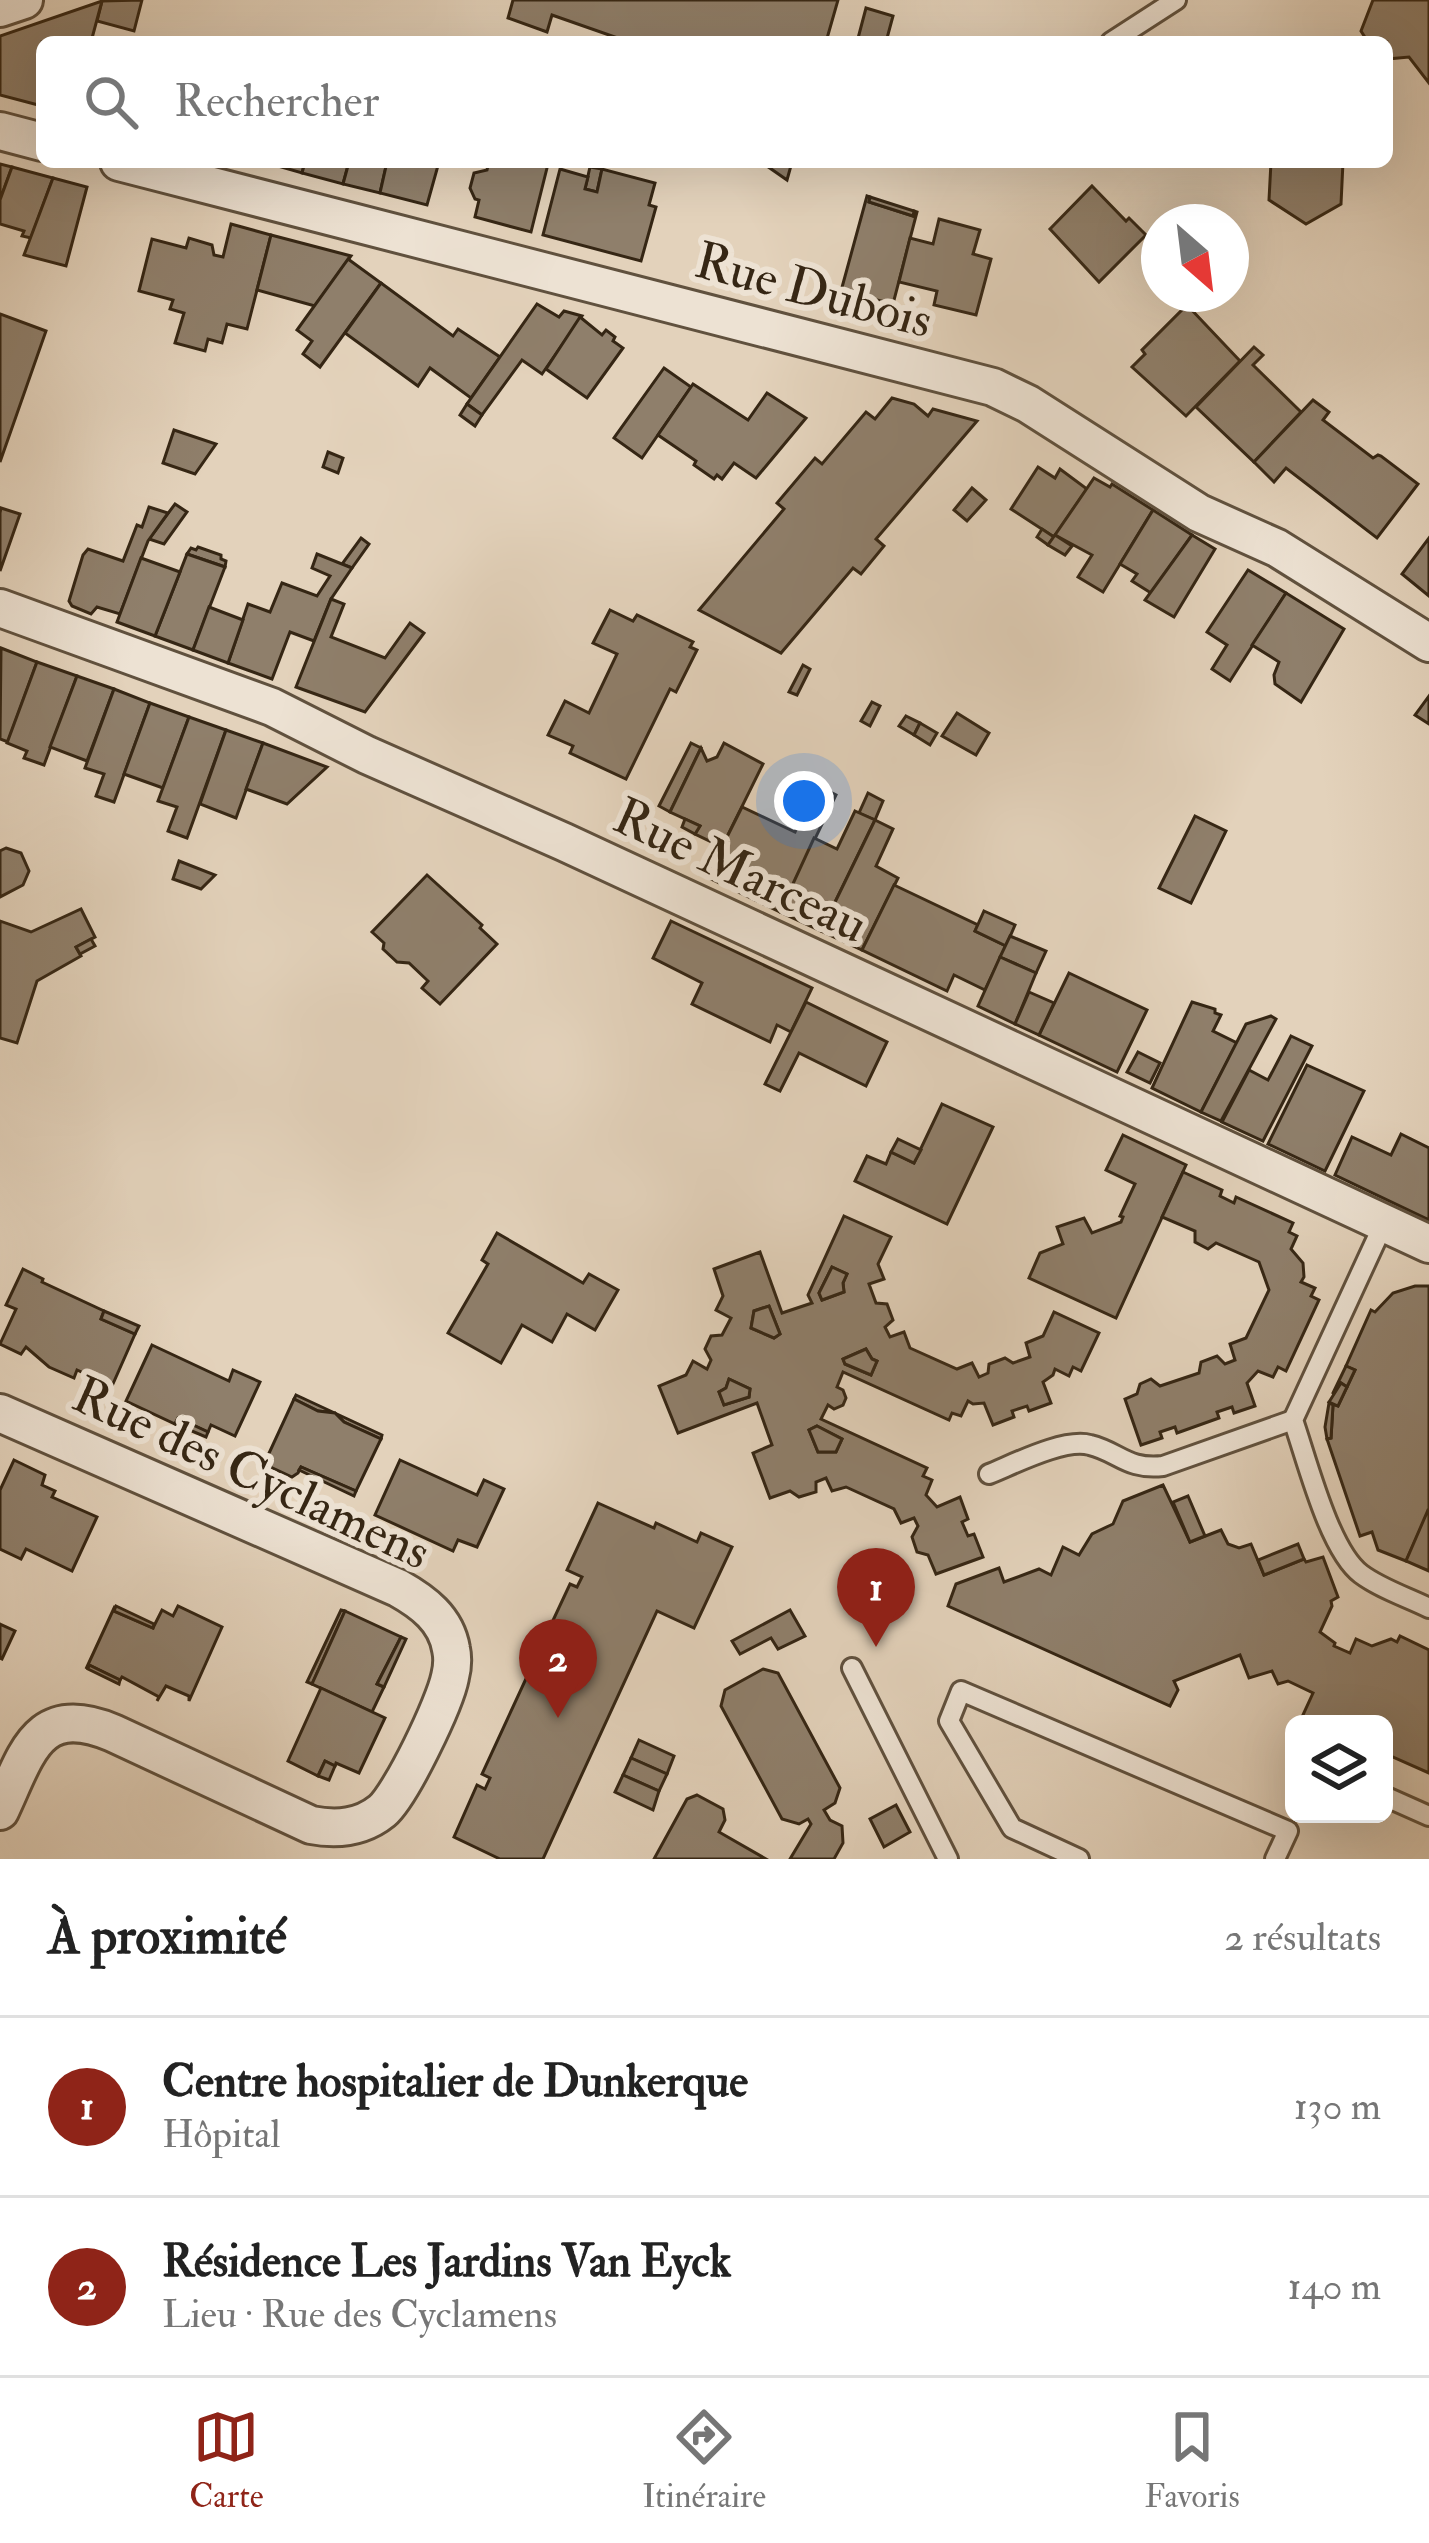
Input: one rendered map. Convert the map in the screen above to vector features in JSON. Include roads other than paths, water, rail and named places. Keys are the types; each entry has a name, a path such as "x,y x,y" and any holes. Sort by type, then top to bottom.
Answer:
{"street":[{"path":"0,8 24,0"},
{"path":"0,131 36,140"},
{"name":"Rue Dubois","path":"142,168 993,387 1028,404 1199,512 1277,548 1429,644"},
{"name":"Rue Marceau","path":"0,608 272,707 1429,1244"},
{"name":"Rue des Cyclamens","path":"0,1413 398,1588 441,1622 452,1662 445,1694 402,1787 382,1811 352,1826 311,1825 112,1733 73,1721 56,1725 34,1744 0,1811"}],"lane":[{"path":"1120,36 1176,0"},
{"path":"1384,1223 1293,1420 1349,1564 1375,1583 1429,1608"},
{"path":"989,1474 1082,1443 1147,1468 1163,1466 1293,1420"},
{"path":"852,1668 948,1859"},
{"path":"1079,1859 1012,1828 949,1720 961,1690 1285,1819"},
{"path":"1393,1800 1429,1816"},
{"path":"1275,1859 1292,1823"}],"place":[{"name":"Centre hospitalier de Dunkerque","path":"876,1647"},
{"name":"Résidence Les Jardins Van Eyck","path":"558,1718"}]}
